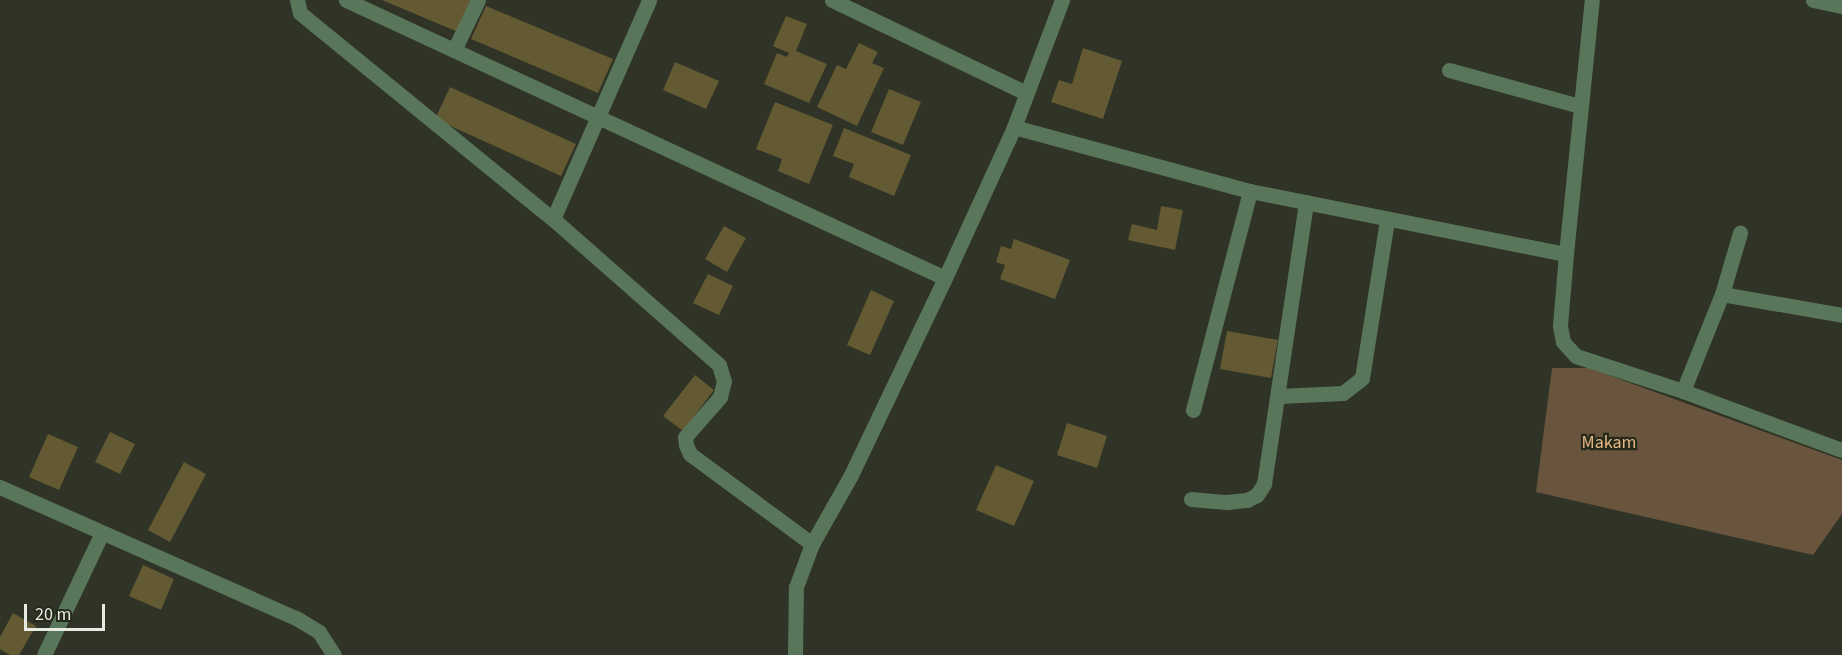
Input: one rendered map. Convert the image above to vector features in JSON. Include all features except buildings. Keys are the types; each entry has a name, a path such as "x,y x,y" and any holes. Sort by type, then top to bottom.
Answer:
{"street":[{"path":"297,0 300,13 553,219 719,365 724,381 720,397 685,436 690,454 812,544"},
{"path":"346,0 455,48 945,278"},
{"path":"455,48 478,0"},
{"path":"553,219 649,0"},
{"path":"832,0 1026,93"},
{"path":"795,655 796,587 812,544 851,475 945,278 1014,127 1062,0"},
{"path":"1592,0 1566,254 1560,326 1563,342 1576,356 1683,391 1842,450"},
{"path":"1813,0 1842,6"},
{"path":"1449,70 1580,106"},
{"path":"1014,127 1250,191 1566,254"},
{"path":"1193,410 1250,191"},
{"path":"1191,499 1227,502 1247,500 1257,495 1264,484 1279,396 1306,202"},
{"path":"1279,396 1343,393 1362,378 1387,220"},
{"path":"1683,391 1722,294 1740,233"},
{"path":"1722,294 1842,315"},
{"path":"0,487 249,595 296,618 319,632 334,655"},
{"path":"44,655 102,533"}],"green space":[{"name":"Makam","path":"1552,368 1589,368 1842,460 1842,514 1813,555 1536,492"}]}
